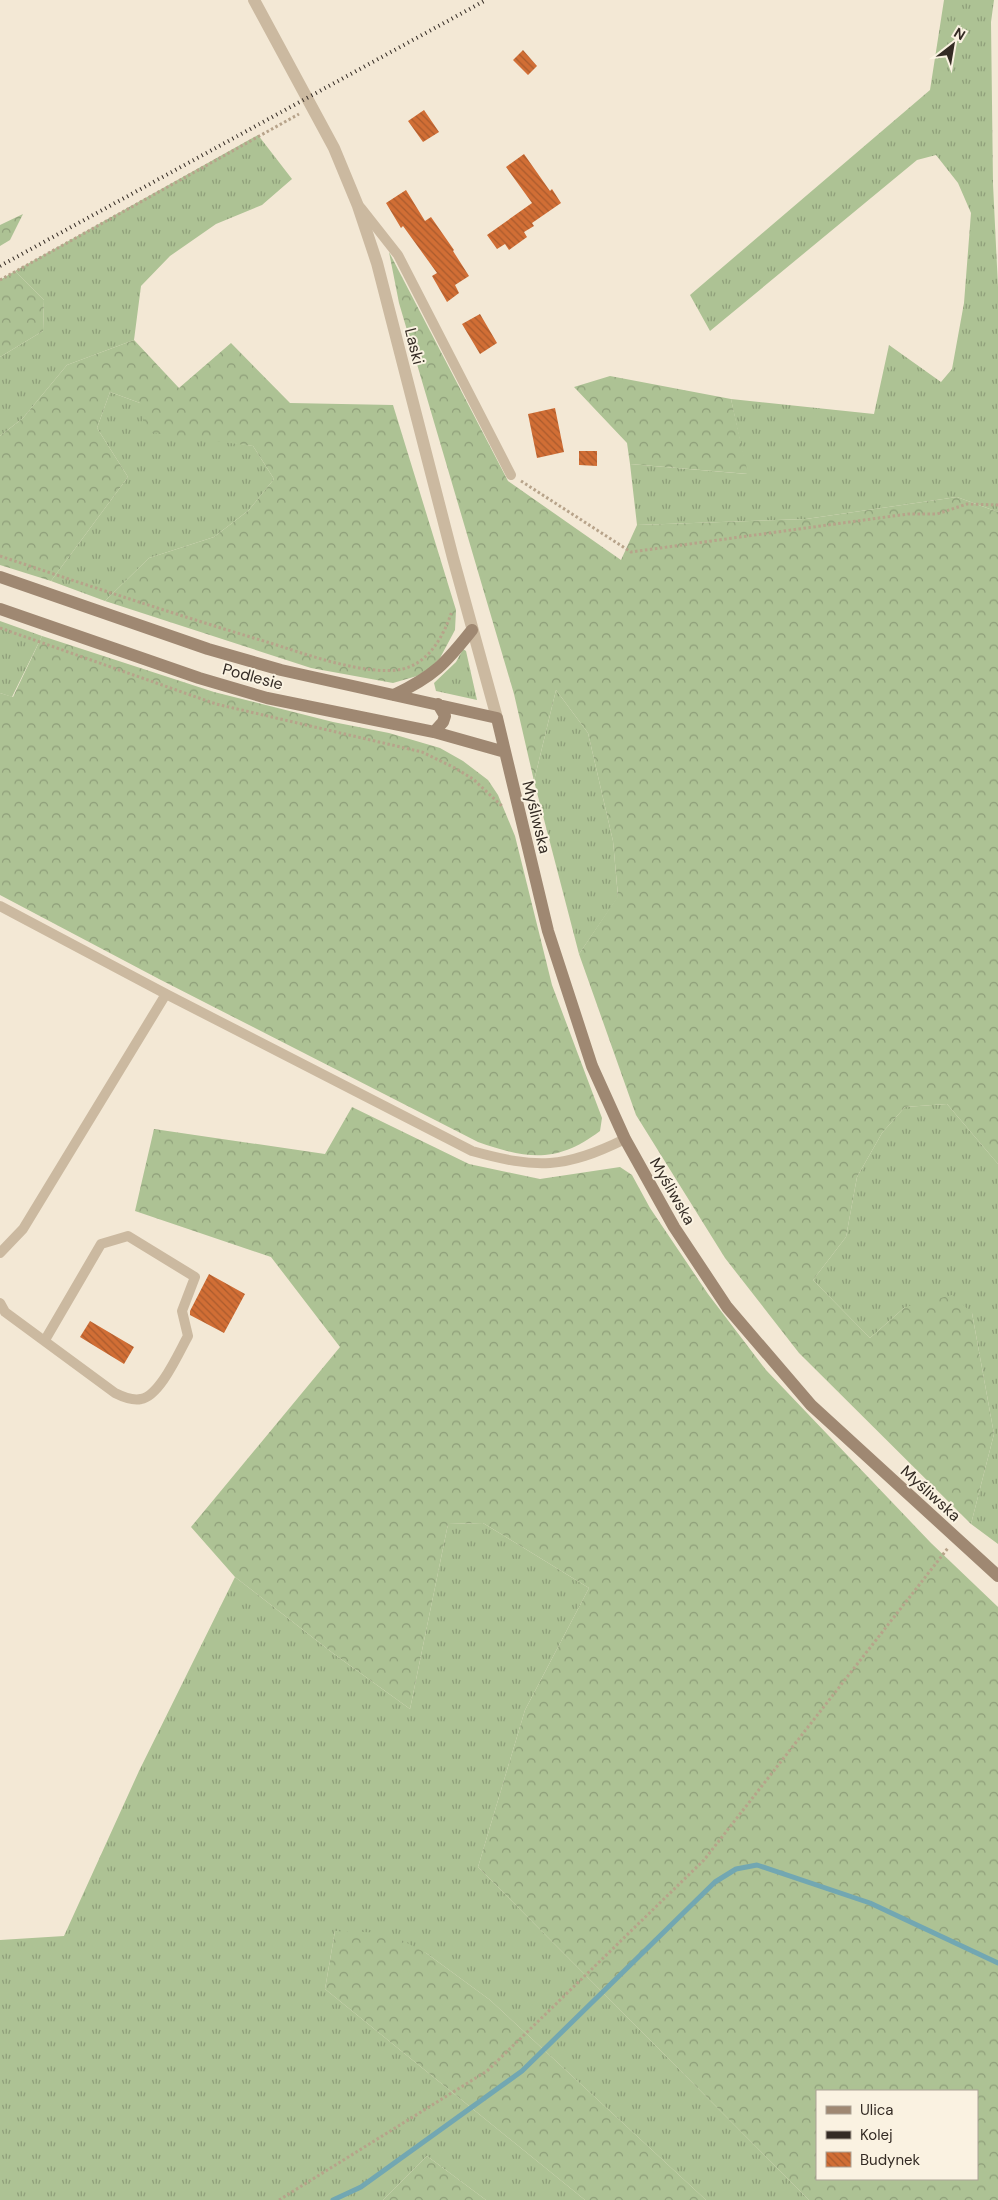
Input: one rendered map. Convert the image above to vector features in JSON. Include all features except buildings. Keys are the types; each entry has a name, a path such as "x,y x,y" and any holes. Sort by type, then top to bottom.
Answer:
{"street":[{"name":"Laski","path":"254,0 334,148 358,206 377,263 460,587 497,718"},
{"name":"Podlesie","path":"0,577 208,649 281,670 497,718"},
{"name":"Podlesie","path":"0,609 199,678 267,698 434,732 504,752"},
{"path":"394,695 428,678 446,662 472,630"},
{"path":"434,732 443,722 445,716 438,704"},
{"name":"Myśliwska","path":"497,718 548,932 564,986 592,1066 625,1139 674,1227 727,1307 811,1406 998,1576"}],"lane":[{"path":"358,206 398,255 511,475"},
{"path":"0,906 166,994 472,1151 505,1160 538,1164 569,1161 593,1155 625,1139"},
{"path":"0,1253 23,1229 166,994"},
{"path":"0,1302 5,1312 115,1393 126,1398 142,1399 157,1390 188,1336 182,1311 195,1277 128,1236 101,1244 45,1340"}],"path":[{"path":"0,280 311,107"},
{"path":"511,475 631,552 908,514 937,514 967,504 998,505"},
{"path":"0,556 174,614 344,665 388,671 404,668 418,662 437,644 445,630 460,587"},
{"path":"279,2200 488,2071 704,1860 956,1538"}],"green space":[{"path":"944,0 994,0 991,22 993,184 998,287 998,512 957,497 806,519 637,525 630,464 747,474 731,399 874,414 889,345 941,382 952,369 964,303 971,213 958,183 936,155 917,160 710,331 690,295 930,90"},
{"path":"258,135 292,179 262,205 216,224 170,256 141,286 134,340 67,365 23,418 0,436 0,357 43,331 44,300 15,271"},
{"path":"23,214 10,240 0,246 0,225"},
{"path":"389,252 508,481 621,560 637,525 806,519 957,497 998,512 998,1164 947,1104 905,1107 882,1133 857,1177 846,1237 813,1280 870,1338 905,1307 952,1295 972,1313 994,1434 971,1524 799,1353 725,1258 636,1115 579,954 618,896 613,841 588,733 556,690 534,781 514,694 399,303"},
{"path":"15,271 44,300 43,331 0,357 0,280"},
{"path":"134,340 179,388 231,343 290,403 393,405 456,610 455,630 440,658 430,668 417,676 393,683 311,668 105,601 149,558 214,537 249,510 274,479 253,446 145,432 140,403 110,392 97,428 128,477 51,581 0,565 0,436 23,418 67,365"},
{"path":"610,376 731,399 748,474 630,464 627,443 574,387"},
{"path":"110,392 140,403 210,439 253,446 274,479 249,510 214,537 149,558 105,601 51,581 128,477 97,428"},
{"path":"0,621 42,636 12,697 0,693"},
{"path":"42,636 214,692 333,722 389,733 440,748 463,761 488,780 498,795 515,836 552,985 602,1118 600,1131 569,1149 541,1155 512,1152 478,1142 159,979 0,895 0,693 13,697"},
{"path":"463,649 466,651 477,700 436,691 434,683 456,662"},
{"path":"556,690 588,733 613,841 618,897 579,954 534,781"},
{"path":"947,1104 998,1164 998,1544 971,1524 994,1434 972,1313 905,1307 870,1338 813,1280 846,1237 857,1177 882,1133 905,1107"},
{"path":"352,1107 469,1164 540,1179 620,1167 632,1175 650,1208 708,1294 766,1370 931,1543 998,1607 998,2200 809,2200 478,1867 525,1710 589,1588 483,1523 448,1524 410,1709 334,1654 235,1577 191,1527 340,1347 271,1257 135,1211 154,1129 325,1154"},
{"path":"483,1523 589,1588 525,1710 478,1867 809,2200 706,2200 490,2000 426,1953 335,1931 325,1989 585,2200 486,2200 427,2156 383,2200 0,2200 0,1940 64,1936 139,1771 235,1577 334,1654 410,1709 448,1524"},
{"path":"335,1931 388,1933 426,1953 490,2000 706,2200 585,2200 325,1989"},
{"path":"427,2156 486,2200 383,2200"}],"waterway":[{"path":"333,2200 361,2187 522,2071 715,1882 736,1869 757,1865 870,1903 998,1963"}],"railway":[{"path":"0,266 486,0"}]}
